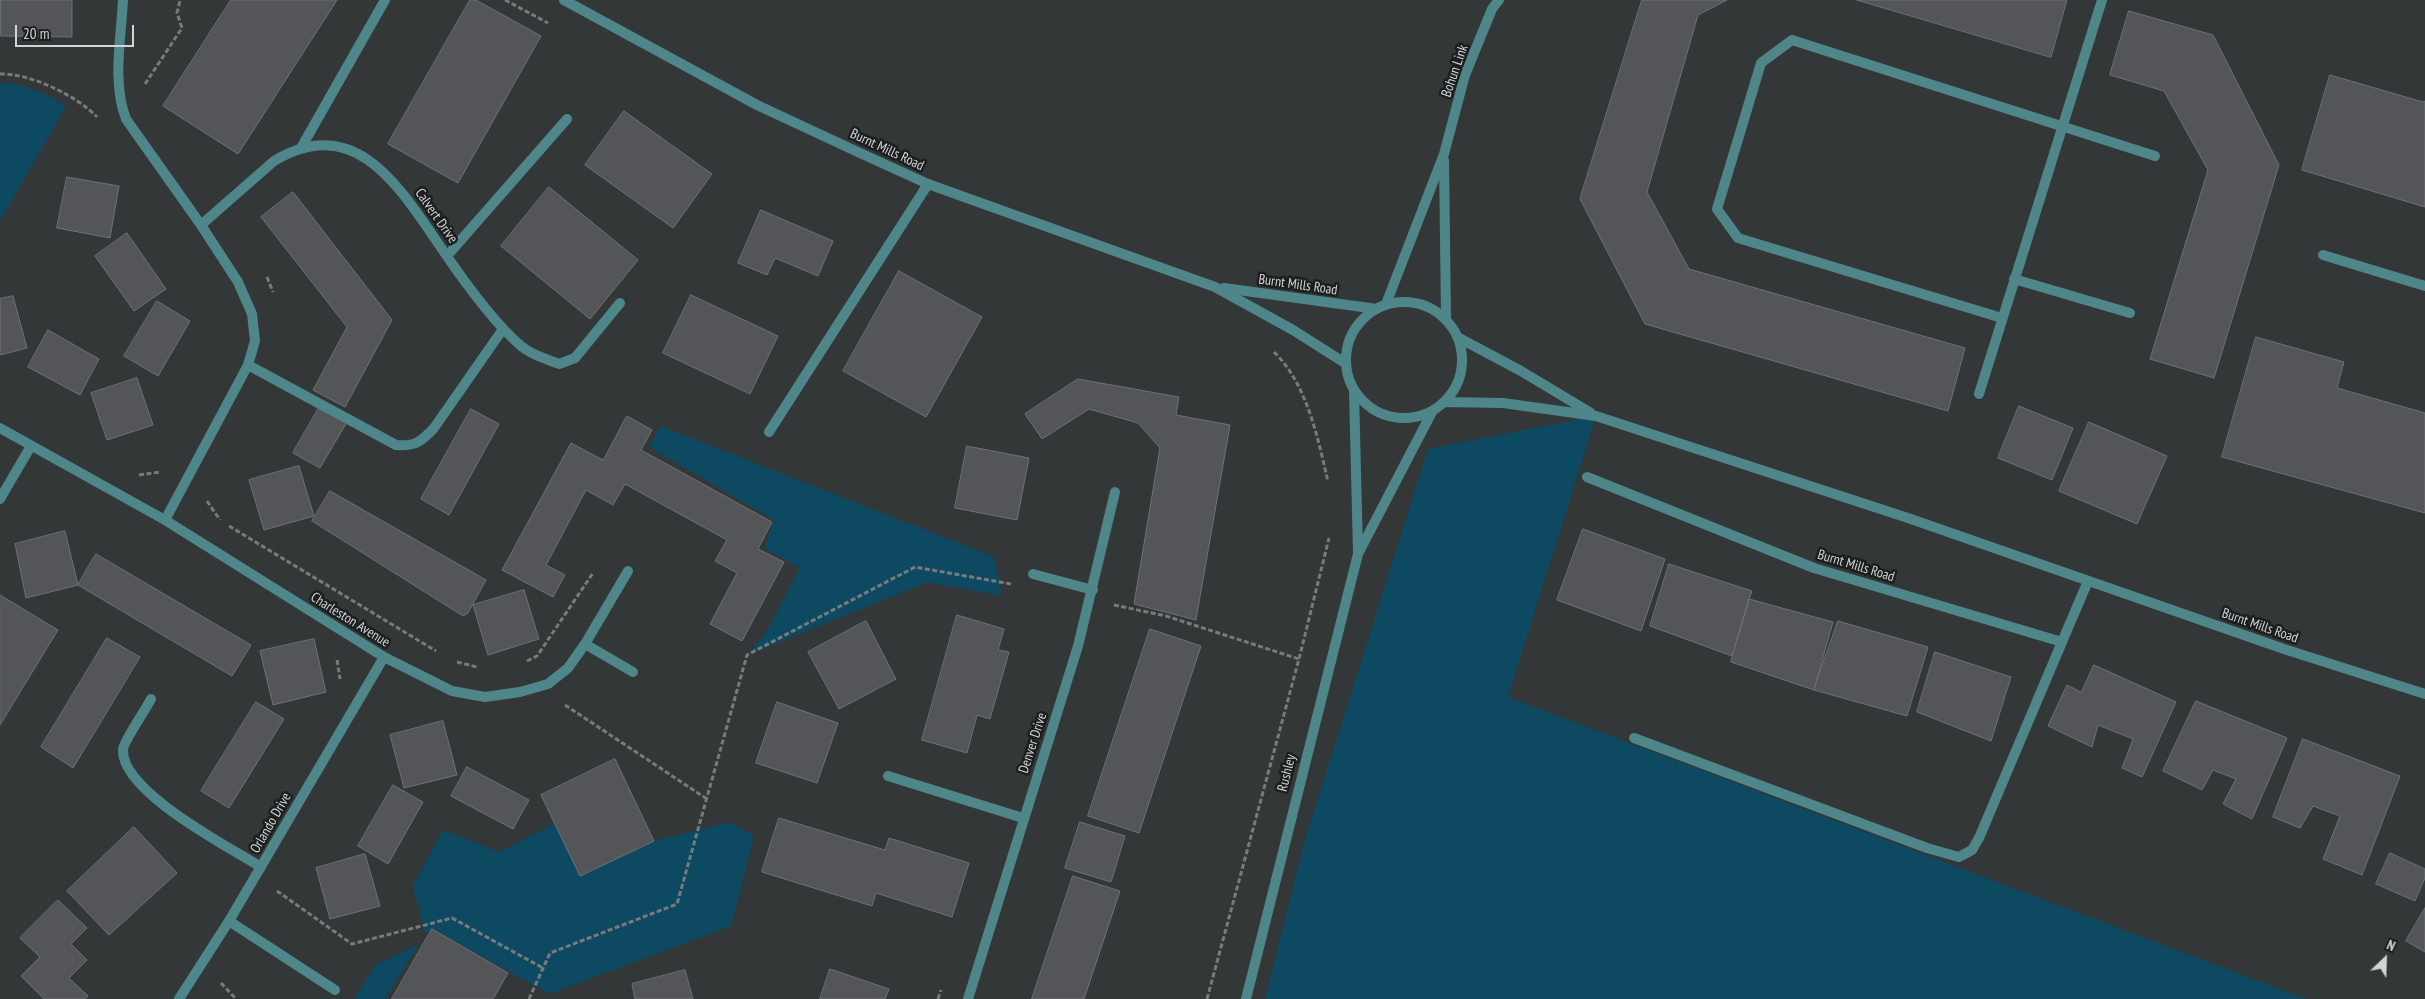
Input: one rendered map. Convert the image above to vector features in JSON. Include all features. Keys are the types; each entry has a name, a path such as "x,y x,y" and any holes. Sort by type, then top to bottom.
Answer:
{"street":[{"path":"123,0 118,85 120,103 126,119 201,225 238,282 252,314 254,340 248,365 165,520"},
{"path":"301,148 385,0"},
{"name":"Burnt Mills Road","path":"564,0 757,105 928,184 1215,287 1346,362"},
{"name":"Bohun Link","path":"1444,154 1465,75 1492,9 1499,0"},
{"path":"1979,394 2102,0"},
{"path":"2002,318 1738,238 1717,209 1761,63 1792,40 2155,156"},
{"path":"447,256 567,119"},
{"name":"Calvert Drive","path":"201,225 274,161 301,148 325,145 352,150 377,164 397,184 447,256 503,328 522,348 559,364 575,358 620,304"},
{"path":"1381,306 1444,154"},
{"path":"1444,154 1446,318"},
{"path":"769,432 928,184"},
{"path":"2323,255 2425,286"},
{"path":"2014,280 2130,313"},
{"name":"Burnt Mills Road","path":"1215,287 1381,306"},
{"path":"1406,301 1425,304 1446,318 1459,338 1463,364 1457,385 1445,402 1432,412 1410,418 1386,416 1368,406 1354,391 1346,362 1352,332 1365,315 1381,306 1406,301"},
{"path":"248,365 396,445 409,446 421,442 434,428 503,328"},
{"name":"Burnt Mills Road","path":"1459,338 1521,371 1596,416"},
{"name":"Rushley","path":"1354,391 1358,554"},
{"name":"Burnt Mills Road","path":"1445,402 1503,403 1596,416 1908,518 2284,649 2425,694"},
{"name":"Rushley","path":"1246,999 1318,704 1358,554 1432,412"},
{"name":"Charleston Avenue","path":"0,428 165,520 384,657 452,691 485,697 520,692 548,684 568,668 585,644 628,571"},
{"path":"0,499 31,446"},
{"name":"Burnt Mills Road","path":"1587,476 1814,568 2062,642"},
{"name":"Denver Drive","path":"968,999 1078,646 1093,590 1115,492"},
{"path":"1033,574 1093,590"},
{"path":"1634,738 1927,848 1959,857 1972,850 1979,838 2088,581"},
{"path":"585,644 633,672"},
{"name":"Orlando Drive","path":"178,999 230,921 384,657"},
{"path":"151,699 123,748 125,766 159,803 261,867"},
{"path":"888,776 1024,818"},
{"path":"230,921 335,990"}],"path":[{"path":"505,0 556,28"},
{"path":"0,74 8,74 51,87 88,107 101,122"},
{"path":"267,276 273,294"},
{"path":"1271,348 1289,366 1304,400 1318,440 1329,491"},
{"path":"134,474 158,473 165,469"},
{"path":"206,493 207,502 218,519 443,655"},
{"path":"1207,999 1299,659 1329,535"},
{"path":"520,664 537,656 604,558 628,571"},
{"path":"529,999 550,953 677,904 747,655 915,567 1012,584"},
{"path":"1111,604 1166,616 1299,659"},
{"path":"334,656 338,663 338,687"},
{"path":"451,660 483,668"},
{"path":"558,700 706,799"},
{"path":"360,944 452,918 543,968"}],"shaded area":[{"path":"0,83 17,84 26,87 51,97 66,106 0,221"},
{"path":"1596,416 1508,697 2306,999 1265,999 1304,843 1428,449"},
{"path":"661,426 994,557 1002,596 928,582 747,655 766,633 800,568 764,548 774,520 649,447"},
{"path":"729,822 754,836 731,926 549,994 433,929 425,933 413,886 443,830 498,852 555,823 580,876 654,841"},
{"path":"419,944 385,999 354,999 375,965"}],"building":[{"path":"1,0 72,0 72,37 1,36"},
{"path":"231,0 337,0 238,154 163,106"},
{"path":"470,0 476,0 541,36 458,183 388,144"},
{"path":"1642,0 1727,0 1698,15 1647,192 1689,269 1965,348 1948,411 1645,324 1580,199"},
{"path":"1857,0 2067,0 2051,57"},
{"path":"2129,11 2213,35 2279,165 2214,378 2150,359 2208,170 2164,91 2110,75"},
{"path":"2330,75 2425,101 2425,207 2302,170"},
{"path":"624,111 712,174 673,228 585,165"},
{"path":"67,177 119,186 110,238 57,228"},
{"path":"549,187 638,260 590,319 501,246"},
{"path":"293,192 392,320 345,407 313,390 347,327 261,217"},
{"path":"761,210 833,241 818,276 775,258 767,275 738,263"},
{"path":"127,233 166,289 134,311 95,256"},
{"path":"899,271 982,317 926,417 843,371"},
{"path":"691,295 778,336 750,394 663,353"},
{"path":"13,296 27,348 0,355 0,299"},
{"path":"157,301 190,321 158,376 124,356"},
{"path":"48,330 99,359 80,395 28,367"},
{"path":"2256,337 2344,362 2337,388 2425,413 2425,513 2222,457"},
{"path":"137,378 153,425 107,440 91,393"},
{"path":"1078,379 1179,397 1176,415 1230,425 1196,620 1134,604 1160,448 1138,423 1089,409 1042,439 1025,414"},
{"path":"320,406 347,422 320,468 293,453"},
{"path":"2019,406 2073,428 2052,480 1998,458"},
{"path":"471,409 499,424 449,515 421,499"},
{"path":"627,416 652,430 641,450 772,522 758,549 784,562 742,641 710,624 737,573 715,561 727,540 625,484 613,505 586,490 546,565 565,575 553,597 502,570 571,443 603,460"},
{"path":"2089,422 2167,456 2137,524 2059,491"},
{"path":"967,446 1029,458 1017,520 955,508"},
{"path":"299,466 314,516 264,530 249,480"},
{"path":"330,491 486,580 468,613 463,616 312,521"},
{"path":"1583,529 1665,559 1641,631 1557,600"},
{"path":"65,531 78,585 26,598 15,544"},
{"path":"96,554 251,645 232,676 78,585"},
{"path":"1669,564 1752,591 1732,656 1650,626"},
{"path":"524,590 539,639 488,655 473,605"},
{"path":"0,595 58,630 0,725"},
{"path":"1749,599 1833,622 1814,690 1731,662"},
{"path":"957,615 1004,629 998,650 1009,652 990,719 977,715 967,753 922,740"},
{"path":"866,621 896,679 839,709 808,652"},
{"path":"1838,621 1928,647 1907,716 1814,690"},
{"path":"1150,629 1201,646 1139,833 1088,816"},
{"path":"107,638 140,657 73,768 41,747"},
{"path":"314,639 326,692 273,705 260,651"},
{"path":"1935,652 2011,677 1991,741 1917,712"},
{"path":"2094,665 2176,702 2142,777 2122,768 2133,739 2098,725 2092,747 2048,726 2067,685 2081,692"},
{"path":"2196,701 2287,738 2252,819 2223,804 2236,779 2213,770 2202,790 2163,771"},
{"path":"256,702 284,719 229,808 201,791"},
{"path":"777,702 838,723 817,783 756,763"},
{"path":"443,721 457,775 404,788 390,735"},
{"path":"2303,739 2400,776 2362,875 2323,859 2340,816 2313,806 2300,828 2273,817"},
{"path":"615,759 654,841 580,876 541,795"},
{"path":"467,767 529,800 513,829 451,796"},
{"path":"393,785 423,802 388,864 358,846"},
{"path":"779,818 885,850 889,838 969,863 952,917 876,893 872,906 762,872"},
{"path":"1080,822 1125,836 1111,882 1065,868"},
{"path":"134,827 177,873 109,935 67,891"},
{"path":"2390,853 2425,869 2425,878 2415,901 2376,884"},
{"path":"365,854 380,906 330,919 316,868"},
{"path":"1073,876 1120,891 1084,999 1032,999"},
{"path":"58,900 87,928 71,944 87,960 69,978 88,996 85,999 44,999 21,976 40,957 20,938"},
{"path":"2425,908 2425,952 2406,941"},
{"path":"432,929 508,973 493,999 392,999"},
{"path":"830,969 889,989 885,999 820,999"},
{"path":"685,970 693,999 635,999 632,984"}]}
